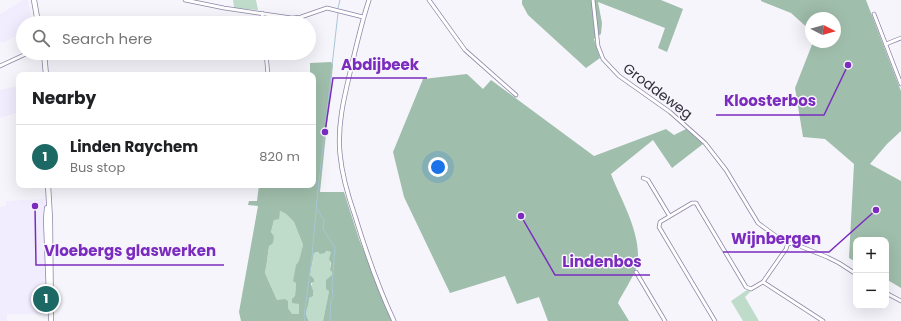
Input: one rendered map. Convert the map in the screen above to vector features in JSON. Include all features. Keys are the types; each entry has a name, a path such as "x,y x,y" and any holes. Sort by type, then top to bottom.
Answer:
{"main road":[{"path":"34,0 37,16"},
{"path":"45,60 46,72"},
{"path":"48,188 50,219 51,320"}],"street":[{"path":"185,0 224,8 283,16"},
{"path":"369,0 363,17 342,110 339,130 340,154 345,184 361,236 379,288 394,321"},
{"path":"429,0 465,50 516,95"},
{"name":"Groddeweg","path":"593,0 598,46 603,59 619,76 670,112 710,148 726,170 758,223 780,239 827,257 854,273"},
{"path":"303,16 327,8 363,17"},
{"path":"874,14 901,84"},
{"path":"886,44 901,38"},
{"path":"0,66 16,59"},
{"path":"267,60 268,72"},
{"path":"643,178 648,180 670,215"},
{"path":"715,321 659,227 660,222 692,202 696,203 746,287 751,289 763,282 786,249 788,243"},
{"path":"636,272 665,321"},
{"path":"763,282 823,321"},
{"path":"889,295 901,301"}],"shaded area":[{"path":"23,0 28,0 31,16 16,16 16,36 2,43 0,41 0,14"},
{"path":"16,87 16,113 0,118 0,90"},
{"path":"45,199 49,314 7,314 7,321 0,321 0,207 6,206 6,201"}],"green space":[{"path":"233,0 256,0 258,10 234,8"},
{"path":"522,0 661,0 683,9 667,52 658,48 665,28 598,2 602,23 601,34 594,39 600,58 586,68 528,15 522,4"},
{"path":"866,0 901,91 901,131 887,144 870,164 901,181 901,288 889,281 889,237 853,237 853,260 849,258 854,164 825,139 803,137 795,88 811,48 841,48 841,12 805,12 805,26 791,13 761,1"},
{"path":"331,62 333,65 320,192 344,192 359,239 392,321 323,321 329,291 326,289 326,280 332,275 330,270 331,263 329,259 331,252 326,251 325,253 320,254 318,252 314,253 310,275 314,279 314,282 311,283 313,296 309,298 306,312 309,321 241,321 239,312 258,206 248,205 249,201 257,201 259,188 316,188 316,72 310,72 310,63","holes":["280,211 286,214 294,222 303,245 299,261 296,265 293,281 296,283 295,296 292,299 292,303 299,304 299,314 292,314 288,308 288,301 285,299 277,300 265,273 269,246 273,243 274,236 271,232 274,220 279,219"]},
{"path":"467,74 483,89 491,80 594,156 666,129 674,135 686,129 703,144 672,168 653,140 611,174 630,218 637,242 638,254 636,269 618,303 629,321 548,321 539,297 517,304 505,276 450,293 404,197 393,152 423,79"},
{"path":"280,211 286,214 294,222 303,245 295,296 299,304 299,314 292,315 288,308 277,300 265,273 269,246 274,236 271,232 274,220"},
{"path":"326,251 331,252 330,270 333,272 332,276 329,278 329,291 323,321 309,321 306,310 313,290 311,286 314,279 310,276 314,253"},
{"path":"747,290 751,291 745,297 759,321 743,321 731,301"}],"waterway":[{"path":"338,8 340,0"},
{"path":"305,321 304,316 312,257 338,13"},
{"path":"317,209 324,220 323,229 335,247 332,286 333,297 331,300 330,321"}],"place":[{"name":"Kloosterbos","path":"848,65"},
{"name":"Abdijbeek","path":"325,132"},
{"name":"Vloebergs glaswerken","path":"35,206"},
{"name":"Wijnbergen","path":"876,210"},
{"name":"Lindenbos","path":"521,216"},
{"name":"Linden Raychem","path":"46,299"}]}
